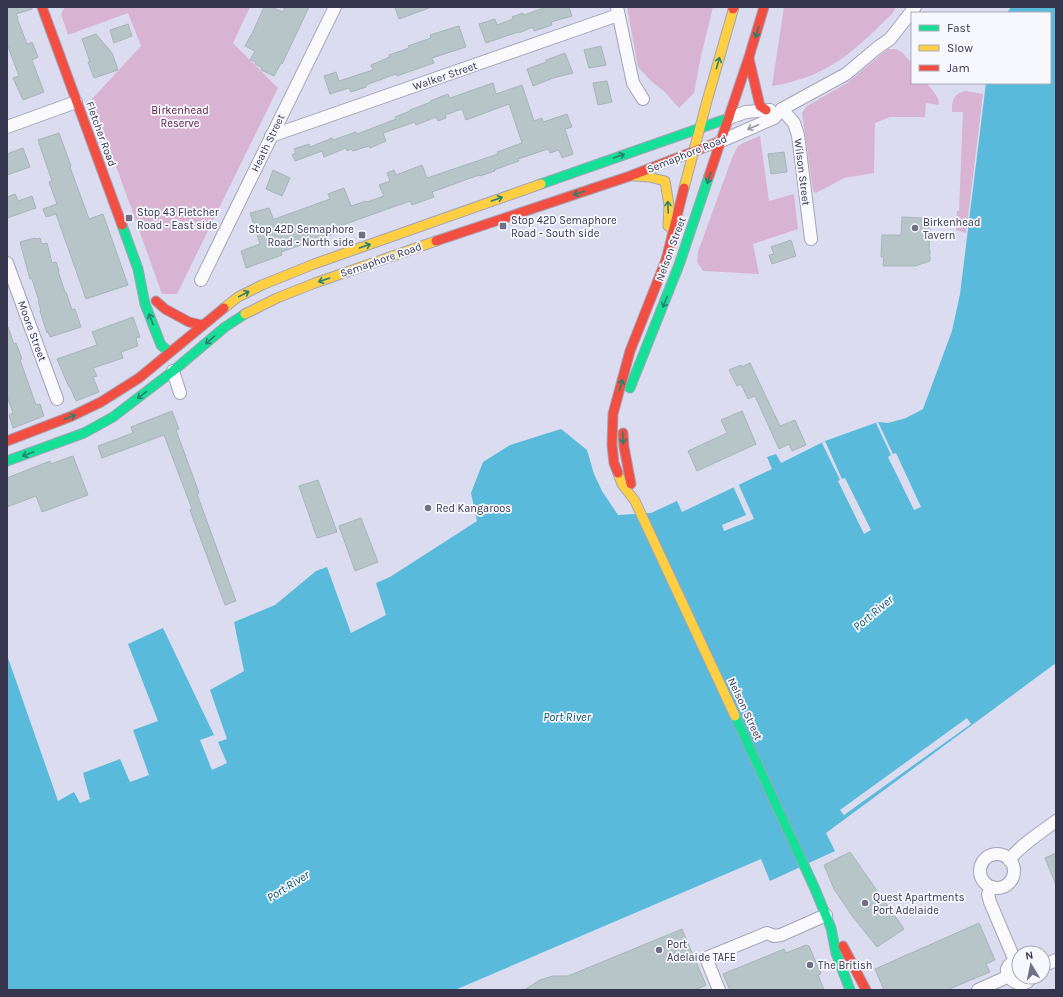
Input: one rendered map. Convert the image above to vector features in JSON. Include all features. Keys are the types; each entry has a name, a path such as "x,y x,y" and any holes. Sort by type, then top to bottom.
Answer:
{"main road":[{"name":"Fletcher Road","path":"42,7 138,269 156,301 161,316"},
{"name":"Nelson Street","path":"629,394 630,387 679,266 749,57 764,7"},
{"name":"Nelson Street","path":"734,8 700,128 666,260 630,350 613,414 612,445 614,463 622,484 635,501 806,870 831,928 836,953 850,990"},
{"path":"749,57 754,86 758,95 760,106 766,110"},
{"name":"Semaphore Road","path":"7,441 72,416 101,402 139,378 238,297 268,282 314,264 728,118"},
{"name":"Semaphore Road","path":"7,461 84,433 113,417 173,371 225,327 245,314 277,298 315,283 466,230 630,176 721,141"},
{"path":"630,176 649,177 665,182 669,205 666,260"},
{"name":"Fletcher Road","path":"138,269 145,304 161,345 169,352"},
{"path":"156,301 165,309 189,322 202,325"},
{"name":"Fletcher Road","path":"171,342 169,352 173,371"},
{"name":"Nelson Street","path":"624,423 624,447 635,501"},
{"name":"Nelson Street","path":"831,928 845,949 866,990"}],"street":[{"name":"Heath Street","path":"201,280 335,7"},
{"path":"618,11 633,83 643,99"},
{"name":"Walker Street","path":"271,136 618,11"},
{"name":"Semaphore Road","path":"721,141 774,118 782,109 846,74 890,39 911,12"},
{"path":"7,127 76,102"},
{"name":"Semaphore Road","path":"728,118 746,112 782,109"},
{"name":"Wilson Street","path":"782,109 794,123 798,135 811,239"},
{"name":"Moore Street","path":"7,263 57,399"},
{"path":"173,371 180,393"},
{"path":"1008,860 1022,846 1056,821"},
{"path":"992,855 1004,856 1012,864 1013,875 1008,884 1003,887 992,888 983,882 980,867 983,862 992,855"},
{"path":"992,888 988,894 990,902 1011,948"},
{"path":"719,990 706,958 767,933 774,936 781,935 826,915"},
{"path":"1011,964 1008,968 1007,977 1011,982"},
{"path":"978,990 1007,977"}],"green space":[{"name":"Birkenhead Reserve","path":"65,7 250,7 233,43 278,88 177,294 162,294 92,99 141,46 128,13 68,35 61,14"},
{"path":"627,7 713,7 694,93 679,108 664,91 652,82 638,67"},
{"path":"784,7 896,7 892,14 871,34 831,66 802,79 772,86"},
{"path":"888,49 895,49 902,52 911,63 911,84 928,84 938,98 939,105 926,103 925,117 890,117 875,123 874,173 844,178 816,193 813,191 802,113 807,106 847,83"},
{"path":"966,91 983,94 966,233 956,230 957,211 959,211 963,112 952,112 952,104 954,98 958,94"},
{"path":"760,136 769,201 794,194 798,229 753,244 759,274 703,271 697,262 698,252 732,158 738,146"}],"water":[{"name":"Port River","path":"1011,7 1056,7 1056,663 826,833 835,851 770,881 761,859 455,990 7,990 7,655 58,801 74,792 80,803 90,799 83,773 120,759 130,782 149,775 133,730 158,721 128,644 163,628 214,735 200,740 212,770 227,763 218,742 227,739 210,690 244,671 234,622 275,605 316,571 327,567 351,633 386,615 376,583 390,577 477,521 471,493 483,462 510,445 561,429 587,450 594,474 602,491 618,515 651,513 677,501 682,512 772,469 767,457 776,454 781,463 825,441 878,422 888,423 906,418 923,409 952,331 960,294 986,84 1051,84 1051,12 1008,12"}],"pier":[{"path":"878,422 893,454 896,453 921,507 914,510 888,457 891,455 876,423"},
{"path":"825,441 842,479 845,478 871,530 864,534 838,481 840,480 822,443"},
{"path":"738,483 754,519 724,531 722,525 746,515 733,486"},
{"path":"967,718 971,724 844,815 840,810"}],"building":[{"path":"7,7 32,7 32,9 16,14 27,44 32,42 38,57 32,60 44,92 23,100 13,78 19,76 7,44"},
{"path":"264,7 271,7 283,12 285,7 309,7 282,64 281,63 274,76 261,70 262,68 255,64 256,62 250,60 255,51 245,46"},
{"path":"395,7 429,7 429,8 399,19"},
{"path":"546,7 569,7 572,16 551,22 552,25 534,31 533,27 486,43 479,24 495,19 497,25 513,19 512,17 523,13 524,15"},
{"path":"128,24 132,36 114,43 110,30"},
{"path":"459,26 466,47 432,58 434,63 397,76 396,74 366,85 366,87 351,92 349,88 330,94 324,76 336,72 339,81 373,70 371,65 390,57 389,55 409,48 408,46 431,38 430,35"},
{"path":"96,34 112,53 118,70 94,78 82,39"},
{"path":"601,46 606,65 589,68 584,50"},
{"path":"565,53 573,73 553,78 533,86 527,69"},
{"path":"607,81 612,102 598,105 593,83"},
{"path":"493,83 496,94 522,85 534,121 542,118 543,122 567,114 572,127 565,129 573,154 562,158 559,150 550,153 548,149 518,159 519,161 494,170 495,171 480,176 479,175 432,192 434,197 412,205 410,201 337,227 338,232 281,252 282,255 246,268 241,251 260,244 250,213 269,208 273,218 272,220 330,199 328,194 344,188 351,206 366,201 367,202 384,196 379,185 390,181 387,173 394,170 396,175 422,165 427,178 498,154 497,152 522,143 509,104 466,120 462,109 445,115 446,118 438,121 436,117 416,125 415,122 383,133 386,141 370,148 369,146 353,151 351,149 347,151 346,148 324,157 322,151 295,161 292,155 296,153 294,149 309,144 310,147 332,138 333,140 356,132 357,134 396,119 395,117 448,94 450,98"},
{"path":"59,133 89,219 103,214 128,285 86,299 56,214 46,217 43,209 57,204 49,182 52,181 38,140"},
{"path":"23,148 30,167 7,175 7,154"},
{"path":"784,152 787,172 771,174 768,154"},
{"path":"273,170 290,178 282,196 266,189"},
{"path":"15,194 18,201 32,196 36,208 7,218 7,197"},
{"path":"902,217 922,218 921,221 930,222 930,261 915,266 883,266 884,257 881,257 882,235 901,235"},
{"path":"40,238 42,244 47,243 52,263 56,262 65,292 72,310 75,309 81,327 50,337 48,332 47,333 40,311 39,301 32,279 30,279 20,242"},
{"path":"791,240 796,256 772,264 769,255 774,254 771,247"},
{"path":"133,317 140,337 136,338 138,346 121,352 123,358 93,368 97,376 93,377 99,392 76,401 57,359 97,345 92,332"},
{"path":"7,327 14,344 16,343 22,359 20,360 36,405 40,404 44,416 13,428 9,415 13,413 7,396"},
{"path":"750,363 780,426 795,420 806,445 792,451 789,444 779,449 755,396 748,399 741,384 737,386 729,370 741,365 742,367"},
{"path":"172,411 179,429 176,430 199,493 197,494 236,601 225,605 190,510 192,509 164,435 102,458 98,446 133,433 131,427"},
{"path":"742,411 756,444 697,471 688,451 727,433 721,420"},
{"path":"73,456 88,495 42,512 36,496 7,507 7,478 50,461 51,464"},
{"path":"318,480 337,532 317,538 299,486"},
{"path":"361,518 378,562 355,571 339,526"},
{"name":"Quest Apartments Port Adelaide","path":"850,852 904,929 877,947 853,917 834,889 824,865"},
{"path":"1056,853 1056,885 1045,858"},
{"path":"979,923 995,960 986,964 990,972 947,990 884,990 875,969"},
{"name":"Port Adelaide TAFE","path":"682,929 706,985 695,990 524,990 540,980 553,976 568,976"},
{"path":"806,945 809,946 821,974 818,975 824,990 730,990 723,974 784,949 786,953"}],"traffic: fast":[{"path":"541,184 729,118"},
{"path":"630,388 679,265 709,176"},
{"path":"122,225 138,269 145,304 161,345 169,352"},
{"path":"7,461 84,433 113,417 173,371 225,327 245,314"},
{"path":"735,716 815,889 831,928 836,953 850,990"}],"traffic: slow":[{"path":"684,188 734,7"},
{"path":"634,176 649,177 665,181 669,205 668,226"},
{"path":"224,308 238,297 262,285 314,264 541,184"},
{"path":"245,314 277,298 315,283 436,241"},
{"path":"618,473 622,484 635,501 735,716"}],"traffic: jam":[{"path":"42,7 122,225"},
{"path":"709,176 749,57 764,7"},
{"path":"749,59 760,106 766,110"},
{"path":"436,241 630,176 721,141"},
{"path":"618,473 614,463 612,445 613,414 630,351 666,260 684,188"},
{"path":"156,301 165,309 189,322 202,325"},
{"path":"7,441 72,416 101,402 139,378 224,308"},
{"path":"623,433 631,484"},
{"path":"843,946 866,990"}],"place":[{"name":"Stop 43 Fletcher Road - East side","path":"129,218"},
{"name":"Stop 42D Semaphore Road - South side","path":"503,226"},
{"name":"Birkenhead Tavern","path":"915,228"},
{"name":"Stop 42D Semaphore Road - North side","path":"362,235"},
{"name":"Red Kangaroos","path":"428,508"},
{"name":"Quest Apartments Port Adelaide","path":"865,903"},
{"name":"Port Adelaide TAFE","path":"659,950"},
{"name":"The British","path":"810,965"}]}
